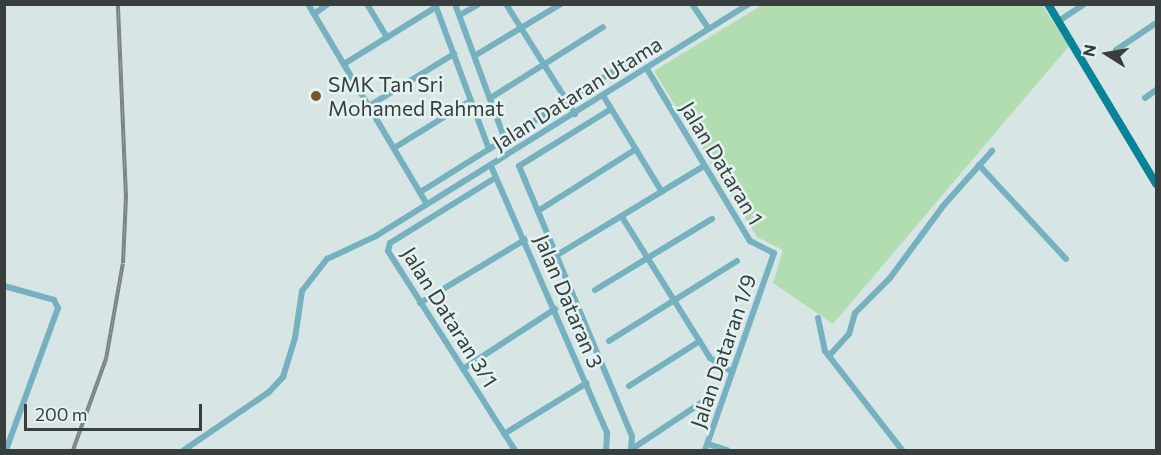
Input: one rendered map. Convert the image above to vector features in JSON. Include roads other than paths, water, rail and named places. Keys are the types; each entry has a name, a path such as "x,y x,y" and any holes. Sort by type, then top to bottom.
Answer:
{"main road":[{"path":"1048,4 1156,184"}],"street":[{"path":"308,4 422,191 426,203"},
{"path":"314,14 328,4"},
{"path":"367,4 387,37"},
{"path":"455,4 492,97 506,140"},
{"path":"460,15 479,4"},
{"path":"506,4 574,114"},
{"path":"476,55 561,4"},
{"path":"692,4 709,29"},
{"name":"Jalan Dataran Utama","path":"184,450 269,392 283,377 295,338 302,291 327,259 376,236 426,203 604,97 749,4"},
{"path":"1059,21 1084,4"},
{"path":"344,64 435,6 489,149"},
{"path":"1116,50 1156,23"},
{"path":"492,97 603,27"},
{"path":"369,106 454,54"},
{"path":"422,191 567,103 627,63"},
{"name":"Jalan Dataran 1","path":"647,69 750,241 772,249 772,262"},
{"path":"1145,98 1156,90"},
{"path":"604,97 662,192"},
{"path":"394,148 470,101"},
{"path":"611,109 522,165 520,169 632,436 633,450"},
{"path":"538,211 636,149"},
{"path":"829,356 849,334 855,313 890,278 992,151"},
{"path":"979,165 1066,259"},
{"name":"Jalan Dataran 3","path":"491,166 526,239 607,433 606,450"},
{"path":"557,255 704,166"},
{"name":"Jalan Dataran 3/1","path":"495,178 390,243 388,251 515,450"},
{"path":"622,217 710,358 732,372"},
{"path":"595,290 712,219"},
{"path":"420,303 526,239"},
{"path":"609,341 737,261"},
{"name":"Jalan Dataran 1/9","path":"707,447 772,262"},
{"path":"4,285 54,300 58,308 6,450"},
{"path":"463,369 555,309"},
{"path":"818,318 829,356 902,450"},
{"path":"629,386 700,341"},
{"path":"504,434 586,383"},
{"path":"633,450 710,397"},
{"path":"707,447 727,450"}],"railway":[{"path":"73,450 106,359 123,263 126,198 118,4"}],"place":[{"name":"SMK Tan Sri Mohamed Rahmat","path":"316,96"}]}
